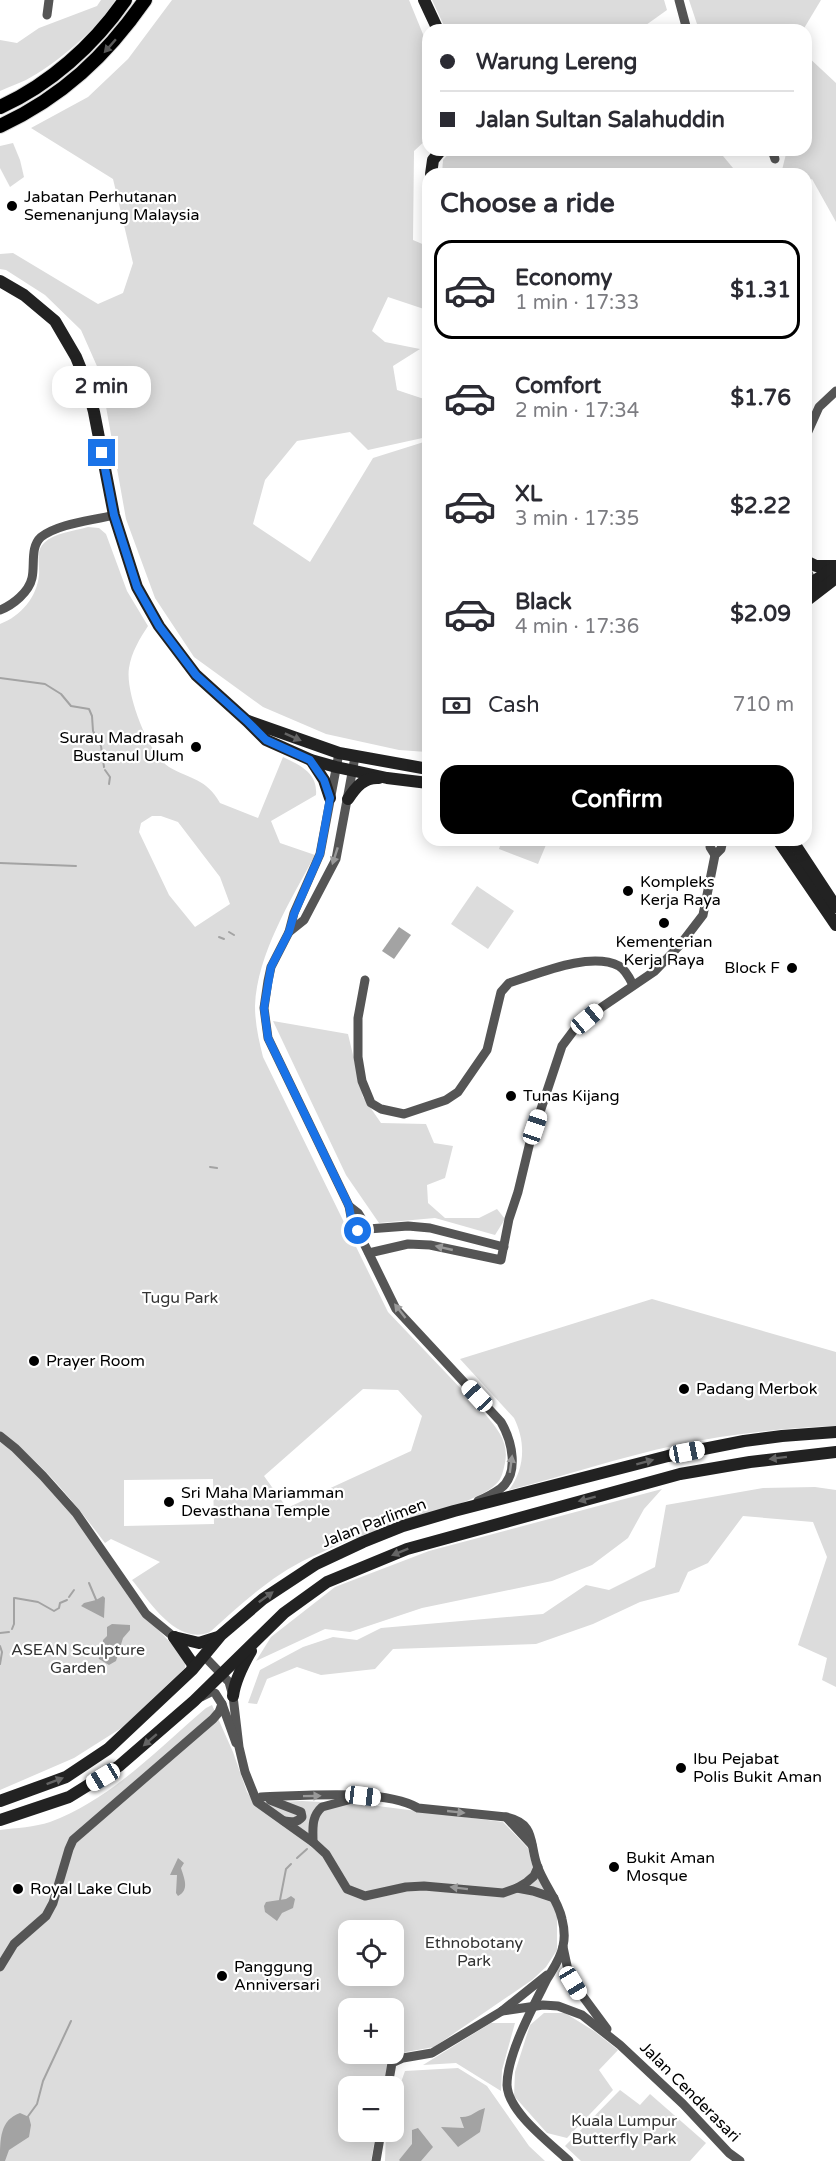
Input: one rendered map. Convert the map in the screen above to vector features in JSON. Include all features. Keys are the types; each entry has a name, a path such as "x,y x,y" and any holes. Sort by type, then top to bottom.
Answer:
{"main road":[{"path":"0,107 31,91 76,56 125,0"},
{"path":"0,126 42,105 86,70 106,51 145,0"}],"street":[{"path":"47,15 49,0"},
{"path":"424,0 435,24"},
{"path":"679,0 685,24"},
{"path":"0,281 24,295 55,321 75,357 85,379 94,412 114,515 137,587 159,626 196,675 266,740 310,760 387,778 422,782"},
{"path":"812,423 819,407 836,391"},
{"path":"0,610 19,598 28,587 32,578 35,546 40,539 52,531 114,515"},
{"path":"812,564 836,566"},
{"path":"812,589 836,566"},
{"path":"812,590 836,578"},
{"path":"247,721 339,753 422,768"},
{"path":"339,753 320,854 294,914 289,932 276,956 268,981 264,1008 268,1038 396,1309 501,1422 511,1441 512,1467 502,1488 454,1511"},
{"path":"289,932 304,920 336,859 355,757"},
{"path":"310,760 324,780 330,798"},
{"path":"348,799 359,784 371,778 387,778"},
{"path":"710,846 715,855"},
{"path":"368,1250 430,1245 501,1260 530,1142 562,1046 574,1030 602,1007 655,972 680,945 703,915 715,855 722,846"},
{"path":"782,846 836,925"},
{"path":"796,846 836,907"},
{"path":"365,980 358,1018 358,1057 362,1081 371,1103 381,1109 404,1114 446,1100 458,1092 488,1050 501,992 508,983 590,961 620,967 633,985"},
{"path":"349,1206 358,1213 366,1227 372,1230 408,1226 430,1228 504,1247"},
{"path":"368,1250 369,1239 382,1229"},
{"path":"481,1256 504,1247"},
{"name":"Jalan Parlimen","path":"0,1801 66,1777 108,1749 194,1668 221,1635 263,1599 316,1564 363,1542 404,1526 454,1511 668,1456 782,1436 836,1432"},
{"path":"0,1436 43,1476 76,1513 146,1614 174,1637 194,1668"},
{"path":"0,1820 69,1797 119,1766 194,1701 284,1613 327,1582 406,1549 680,1474 750,1462 836,1452"},
{"path":"174,1637 199,1642 215,1640 221,1635"},
{"path":"233,1696 243,1665 261,1635"},
{"path":"204,1656 229,1682 233,1696 239,1747 257,1796 257,1802 313,1842 333,1863 347,1889 365,1896 406,1887 424,1886 503,1893 530,1880 538,1867"},
{"path":"194,1701 211,1692 215,1693 222,1704 235,1743 239,1747"},
{"path":"0,1967 14,1944 46,1916 53,1903 73,1840 213,1719 222,1704"},
{"path":"213,1719 230,1725"},
{"path":"257,1796 363,1796"},
{"path":"257,1796 290,1806 300,1812 302,1817 294,1822 284,1821"},
{"path":"313,1842 313,1819 318,1811 363,1796"},
{"name":"Jalan Cenderasari","path":"363,1796 407,1801 418,1808 506,1817 518,1820 525,1825 531,1834 538,1867 562,1918 563,1947 569,1975 581,1997 620,2044"},
{"path":"517,1888 554,1898"},
{"path":"563,1947 525,2022 509,2069 507,2086 510,2101 523,2118 569,2161"},
{"path":"390,2076 392,2063 403,2058 432,2053 502,2011 552,1971"},
{"name":"Jalan Cenderasari","path":"502,2011 534,2005 558,2006 571,2009 593,2022 620,2044 683,2104 729,2153 740,2161"},
{"path":"376,2161 379,2142"}],"green space":[{"path":"101,0 115,0 98,23 63,56 26,80 0,91 0,40 17,43 39,28 97,6"},
{"path":"172,0 409,0 422,32 422,144 414,151 413,240 422,244 422,308 388,297 372,331 385,342 420,349 393,366 397,390 422,398 422,438 368,450 350,432 297,441 265,480 253,524 310,562 373,458 422,443 422,752 399,750 326,734 263,707 194,657 155,598 126,519 100,373 81,330 45,295 6,270 0,269 0,254 13,253 98,304 123,293 133,263 113,179 31,128 88,97 128,59"},
{"path":"432,0 664,0 667,10 647,24 443,24"},
{"path":"689,0 821,0 807,24 697,24"},
{"path":"812,61 836,83 836,222 812,179 812,168 782,168 786,156 812,156"},
{"path":"13,143 24,177 10,187 0,168 0,146"},
{"path":"447,156 723,156 733,168 442,168 443,160"},
{"name":"Tugu Park","path":"88,527 99,528 106,534 127,591 148,626 132,657 129,679 134,706 140,722 161,760 169,767 204,784 220,803 258,818 283,757 307,771 314,781 316,795 271,821 280,843 315,855 277,928 257,986 256,1026 263,1057 388,1312 486,1415 504,1443 506,1456 501,1477 487,1491 454,1506 350,1540 309,1558 269,1582 210,1632 198,1635 186,1633 165,1619 132,1580 160,1562 111,1539 105,1543 44,1469 0,1432 0,624 21,611 35,591 39,575 39,554 44,543 59,535","holes":["152,816 161,816 178,822 220,877 230,904 195,927 169,895 139,832 141,823","363,1389 398,1390 422,1416 411,1451 287,1508 264,1476","213,1479 214,1524 124,1526 124,1480"]},
{"path":"500,846 546,846 538,864 499,849"},
{"path":"477,886 514,911 488,949 451,924"},
{"path":"273,1021 348,1034 363,1097 381,1123 426,1124 434,1143 453,1146 445,1178 427,1185 428,1203 445,1218 479,1218 497,1209 505,1219 495,1235 435,1218 379,1223 346,1175"},
{"name":"Padang Merbok","path":"652,1299 836,1352 836,1426 756,1432 696,1441 635,1455 509,1490 521,1464 522,1446 518,1427 514,1418 460,1359"},
{"name":"ASEAN Sculpture Garden","path":"0,1442 53,1491 88,1532 145,1616 186,1659 185,1668 123,1727 74,1758 0,1790"},
{"path":"815,1487 836,1490 836,1687 822,1680 827,1658 798,1645 827,1557 813,1522 743,1516 708,1563 688,1572 679,1592 640,1602 593,1624 536,1644 393,1649 375,1669 321,1675 297,1667 267,1679 257,1704 248,1703 260,1670 303,1647 333,1637 357,1640 381,1628 543,1614 586,1585 609,1590 655,1567 666,1505 763,1488"},
{"path":"662,1489 644,1509 628,1538 592,1565 552,1581 422,1608 350,1632 325,1629 256,1661 271,1637 335,1587 429,1551"},
{"name":"Ethnobotany Park","path":"212,1705 233,1752 247,1792 254,1803 302,1801 362,1804 503,1822 528,1848 534,1872 551,1899 557,1914 557,1950 546,1967 532,1980 434,2047 404,2053 404,1998 338,1998 338,2064 388,2064 386,2076 338,2076 338,2142 374,2142 371,2161 0,2161 0,1830 50,1822 72,1812 113,1787"},
{"path":"544,2013 565,2013 594,2031 618,2050 599,2070 613,2090 567,2138 547,2133 514,2096 515,2072 530,2025"},
{"path":"491,2023 515,2023 502,2070 501,2091 456,2063 423,2065"},
{"path":"458,2068 487,2086 529,2146 545,2161 385,2161 386,2142 404,2142 405,2071"},
{"name":"Kuala Lumpur Butterfly Park","path":"620,2090 640,2105 650,2094 706,2143 690,2161 581,2161 565,2146"}],"shaded area":[{"path":"399,927 411,935 394,959 382,951"},
{"path":"103,1596 105,1598 104,1618 81,1606 84,1603"},
{"path":"112,1624 130,1625 130,1630 123,1638 116,1661 109,1665 99,1659 97,1651 103,1647 107,1627"},
{"path":"178,1858 184,1863 181,1868 185,1887 178,1896 176,1893 177,1875 170,1875"},
{"path":"291,1896 295,1899 293,1908 282,1913 277,1921 265,1912 266,1902"},
{"path":"485,2108 480,2132 458,2147 441,2127 464,2128 460,2117"},
{"path":"20,2113 29,2117 31,2125 29,2137 9,2150 5,2161 0,2161 2,2131 8,2120"},
{"path":"418,2128 433,2147 421,2161 400,2161 412,2144 412,2130"}],"waterway":[{"path":"0,678 45,684 61,694 71,706 89,709 93,731 101,746 104,767"},
{"path":"105,770 110,777 109,784"},
{"path":"0,863 76,866"},
{"path":"229,932 234,935"},
{"path":"219,937 224,939"},
{"path":"210,1167 217,1168"},
{"path":"89,1583 97,1602"},
{"path":"69,1597 74,1590"},
{"path":"12,1629 14,1598"},
{"path":"15,1598 38,1602 54,1611 59,1608 60,1603 67,1600"},
{"path":"0,1633 9,1632"},
{"path":"0,1646 2,1652 0,1664"},
{"path":"297,1858 307,1849"},
{"path":"280,1900 286,1869 291,1864"},
{"path":"26,2119 37,2104 43,2081 71,2021"}],"place":[{"name":"Jabatan Perhutanan Semenanjung Malaysia","path":"12,206"},
{"name":"Surau Madrasah Bustanul Ulum","path":"196,747"},
{"name":"Kompleks Kerja Raya","path":"628,891"},
{"name":"Kementerian Kerja Raya","path":"664,923"},
{"name":"Block F","path":"792,968"},
{"name":"Tunas Kijang","path":"511,1096"},
{"name":"Prayer Room","path":"34,1361"},
{"name":"Padang Merbok","path":"684,1389"},
{"name":"Sri Maha Mariamman Devasthana Temple","path":"169,1502"},
{"name":"Ibu Pejabat Polis Bukit Aman","path":"681,1768"},
{"name":"Bukit Aman Mosque","path":"614,1867"},
{"name":"Royal Lake Club","path":"18,1889"},
{"name":"Panggung Anniversari","path":"222,1976"}],"route":[{"path":"102,453 114,515 137,587 159,626 196,675 266,740 310,760 324,780 330,798 320,854 294,914 289,932 271,967 264,1008 268,1038 349,1206 351,1217 358,1231"}]}
